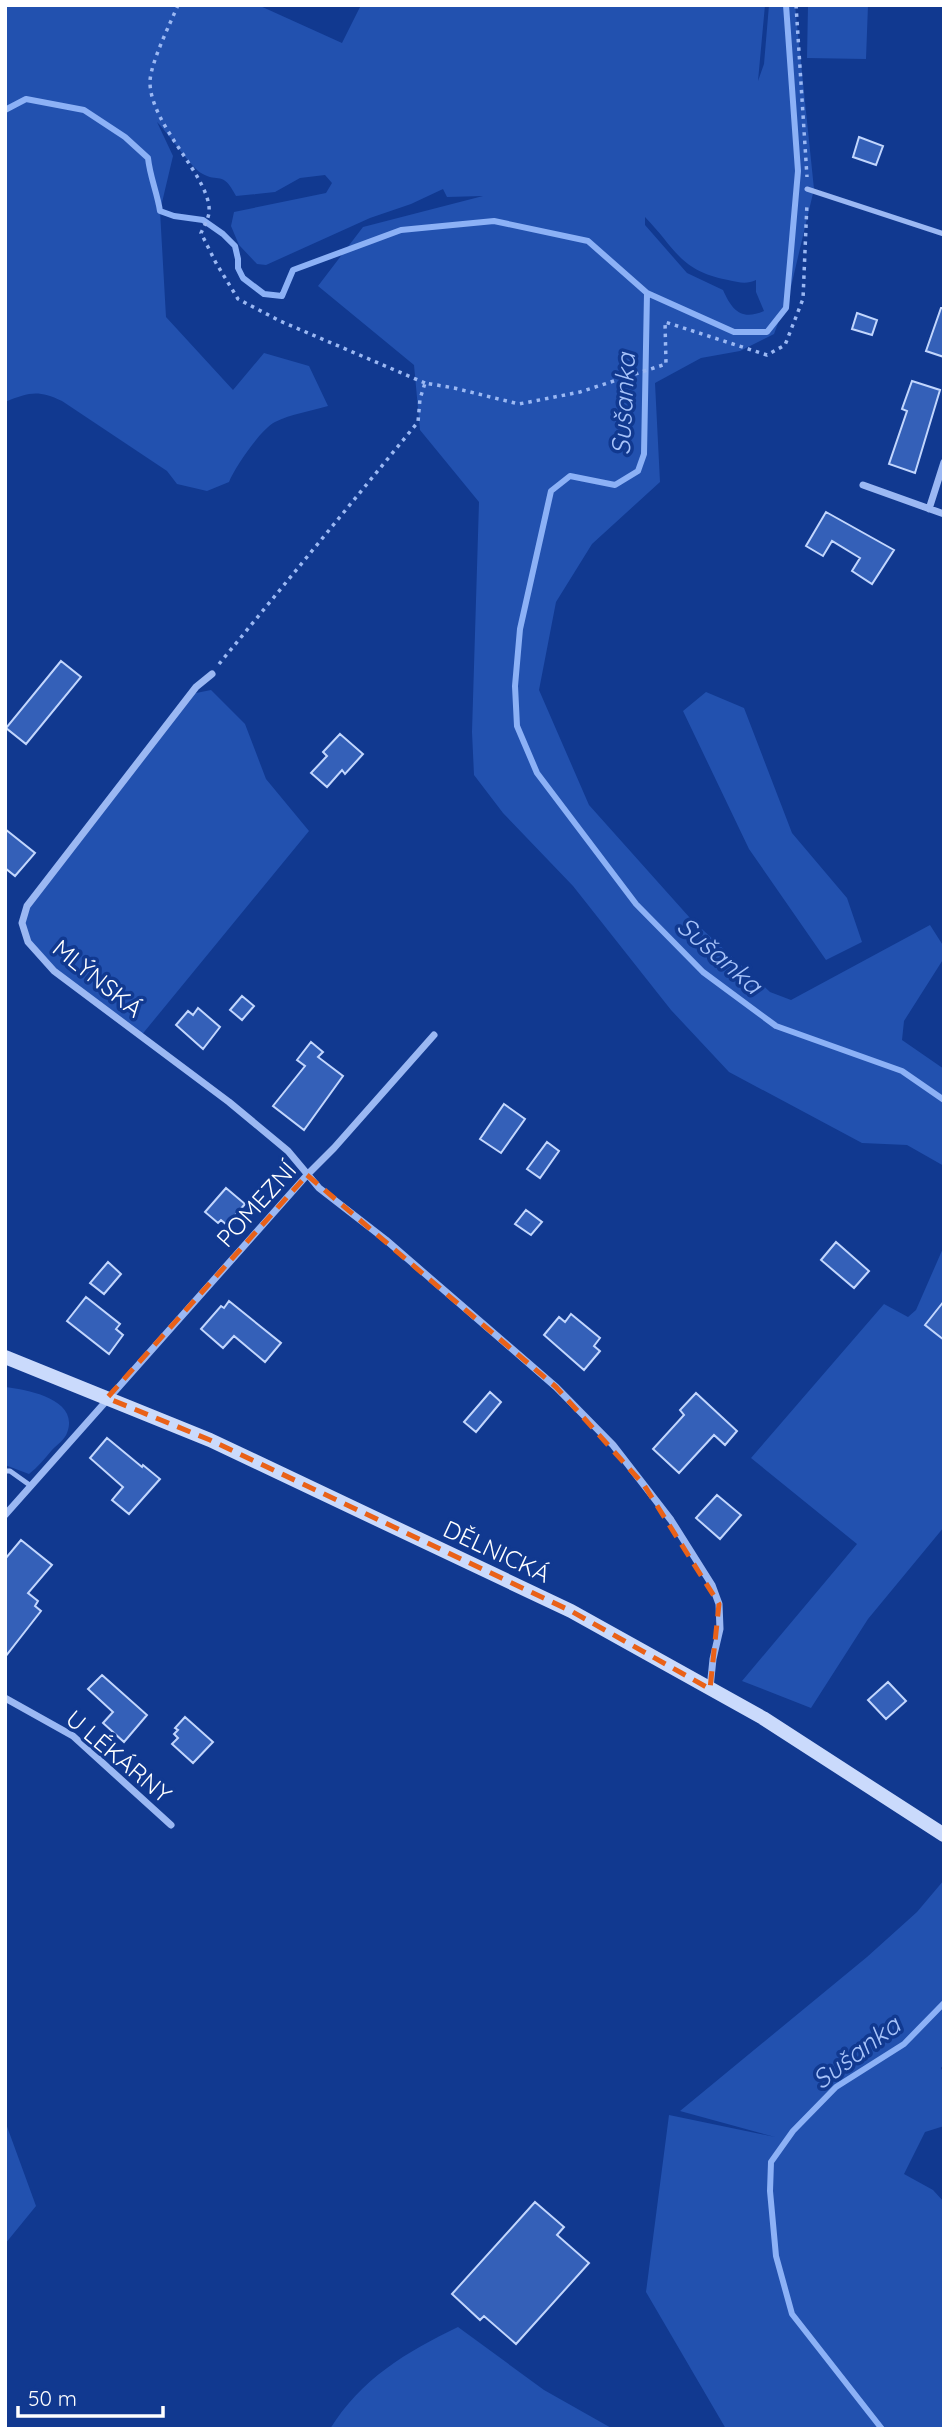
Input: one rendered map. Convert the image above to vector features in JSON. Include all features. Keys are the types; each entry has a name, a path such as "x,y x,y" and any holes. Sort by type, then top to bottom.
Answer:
{"main road":[{"name":"DĚLNICKÁ","path":"5,1357 210,1440 571,1611 763,1718 944,1835"}],"street":[{"path":"929,509 944,462"},
{"path":"863,485 944,514"},
{"name":"MLÝNSKÁ","path":"212,674 196,687 37,891 27,906 22,923 27,942 54,971 229,1102 288,1151 318,1188 386,1240 556,1387 613,1445 671,1520 712,1585 719,1604 720,1629 710,1689"},
{"name":"POMEZNÍ","path":"5,1515 434,1035"},
{"name":"U LÉKÁRNY","path":"5,1698 72,1736 172,1825"}],"lane":[{"path":"807,189 944,234"},
{"path":"5,1471 10,1471 31,1486"}],"path":[{"path":"178,5 150,80 153,98 164,125 206,195 209,211 201,233 238,299 280,321 425,383 519,404 580,392 666,365 665,322 767,355 785,345 803,299 807,189 796,5"},
{"path":"212,674 418,422 425,383"}],"highlighted area":[{"path":"307,1175 556,1387 644,1485 719,1604 710,1689 571,1611 210,1440 107,1398"}],"shaded area":[{"path":"5,5 258,5 342,43 361,5 765,5 758,81 764,64 769,5 795,5 814,189 790,291 774,334 740,351 701,358 655,383 660,482 592,544 556,602 539,690 589,805 690,918 770,992 791,1000 930,925 944,947 944,958 904,1021 902,1040 944,1069 944,1166 907,1145 862,1143 729,1072 671,1010 573,886 503,813 474,775 472,732 479,502 420,430 414,365 318,286 363,227 483,196 447,197 443,189 411,204 370,218 266,265 257,264 239,245 231,226 234,212 326,193 332,183 325,175 300,178 275,192 236,196 224,180 207,176 196,169 157,122 173,156 160,211 166,317 233,390 264,353 309,366 328,406 288,417 269,426 249,449 229,482 207,491 177,484 167,471 62,401 34,394 5,402","holes":["645,217 680,257 699,271 739,282 756,280 756,292 764,311 749,315 738,312 723,290 687,273 645,225"]},
{"path":"808,5 868,5 866,59 807,58"},
{"path":"211,690 245,724 266,779 309,831 140,1037 37,954 22,923 27,906 191,694"},
{"path":"706,692 744,708 792,833 847,898 862,942 826,960 749,849 683,711"},
{"path":"944,1246 944,1527 868,1619 811,1708 742,1681 857,1544 751,1458 884,1304 908,1317 916,1310"},
{"path":"5,1387 50,1398 66,1412 69,1421 65,1437 29,1474 5,1465"},
{"path":"944,1880 944,2064 941,2068 944,2074 944,2126 925,2132 904,2174 933,2190 944,2202 944,2429 726,2429 646,2292 669,2115 775,2137 680,2111 867,1957 917,1912"},
{"path":"5,2121 36,2206 5,2244"},
{"path":"458,2327 544,2390 613,2429 330,2429 342,2411 370,2381 420,2346"}],"building":[{"path":"859,137 883,146 876,165 853,157"},
{"path":"941,308 944,308 944,357 926,351"},
{"path":"857,313 877,320 872,335 852,329"},
{"path":"912,381 940,390 915,473 889,464 907,411 902,409"},
{"path":"826,512 894,550 872,584 852,571 860,558 832,541 823,556 806,546"},
{"path":"61,661 81,677 26,744 6,728"},
{"path":"340,734 363,754 345,774 342,770 327,787 311,773 327,756 323,752"},
{"path":"5,829 35,853 15,876 5,868"},
{"path":"242,996 254,1006 242,1020 230,1010"},
{"path":"198,1008 220,1027 203,1049 176,1025 188,1011 193,1015"},
{"path":"311,1042 323,1052 318,1057 343,1076 304,1130 273,1106 305,1066 297,1060"},
{"path":"504,1104 525,1119 501,1153 480,1139"},
{"path":"547,1142 559,1151 540,1178 527,1169"},
{"path":"226,1188 245,1204 227,1225 221,1220 218,1223 205,1212"},
{"path":"526,1210 542,1222 531,1235 515,1224"},
{"path":"836,1242 869,1271 854,1288 821,1260"},
{"path":"108,1262 121,1274 104,1294 90,1283"},
{"path":"86,1297 120,1324 116,1329 123,1335 109,1354 67,1321"},
{"path":"229,1301 281,1343 265,1362 234,1336 223,1348 201,1329 221,1306 224,1308"},
{"path":"944,1301 944,1340 925,1325"},
{"path":"571,1314 600,1338 594,1346 600,1351 584,1370 544,1335 559,1317 565,1322"},
{"path":"490,1392 501,1402 476,1432 464,1422"},
{"path":"696,1393 737,1431 725,1445 714,1435 679,1473 653,1449 684,1415 680,1410"},
{"path":"107,1438 160,1479 129,1514 112,1500 123,1487 90,1458"},
{"path":"717,1495 741,1515 720,1539 696,1518"},
{"path":"21,1540 52,1565 28,1593 38,1601 35,1606 41,1611 5,1657 5,1559"},
{"path":"102,1675 147,1715 124,1742 103,1723 113,1712 88,1689"},
{"path":"888,1682 906,1701 886,1719 868,1700"},
{"path":"185,1717 213,1742 193,1763 172,1744 178,1738 174,1734 178,1730 175,1728"},
{"path":"535,2202 564,2227 557,2235 589,2263 516,2344 484,2316 480,2320 452,2294"}],"waterway":[{"path":"647,293 734,332 767,332 786,308 798,171 786,5"},
{"name":"Sušanka","path":"5,110 26,99 84,110 125,137 148,158 160,211 203,220 223,234 235,246 238,268 243,278 264,294 282,296 293,270 401,230 494,221 588,241 647,293 644,454 638,471 615,485 570,476 551,491 520,629 515,686 517,726 537,773 636,904 703,972 776,1026 902,1071 944,1100"},
{"name":"Sušanka","path":"882,2429 792,2314 776,2256 770,2191 771,2162 793,2131 836,2087 904,2044 944,2003"}]}
